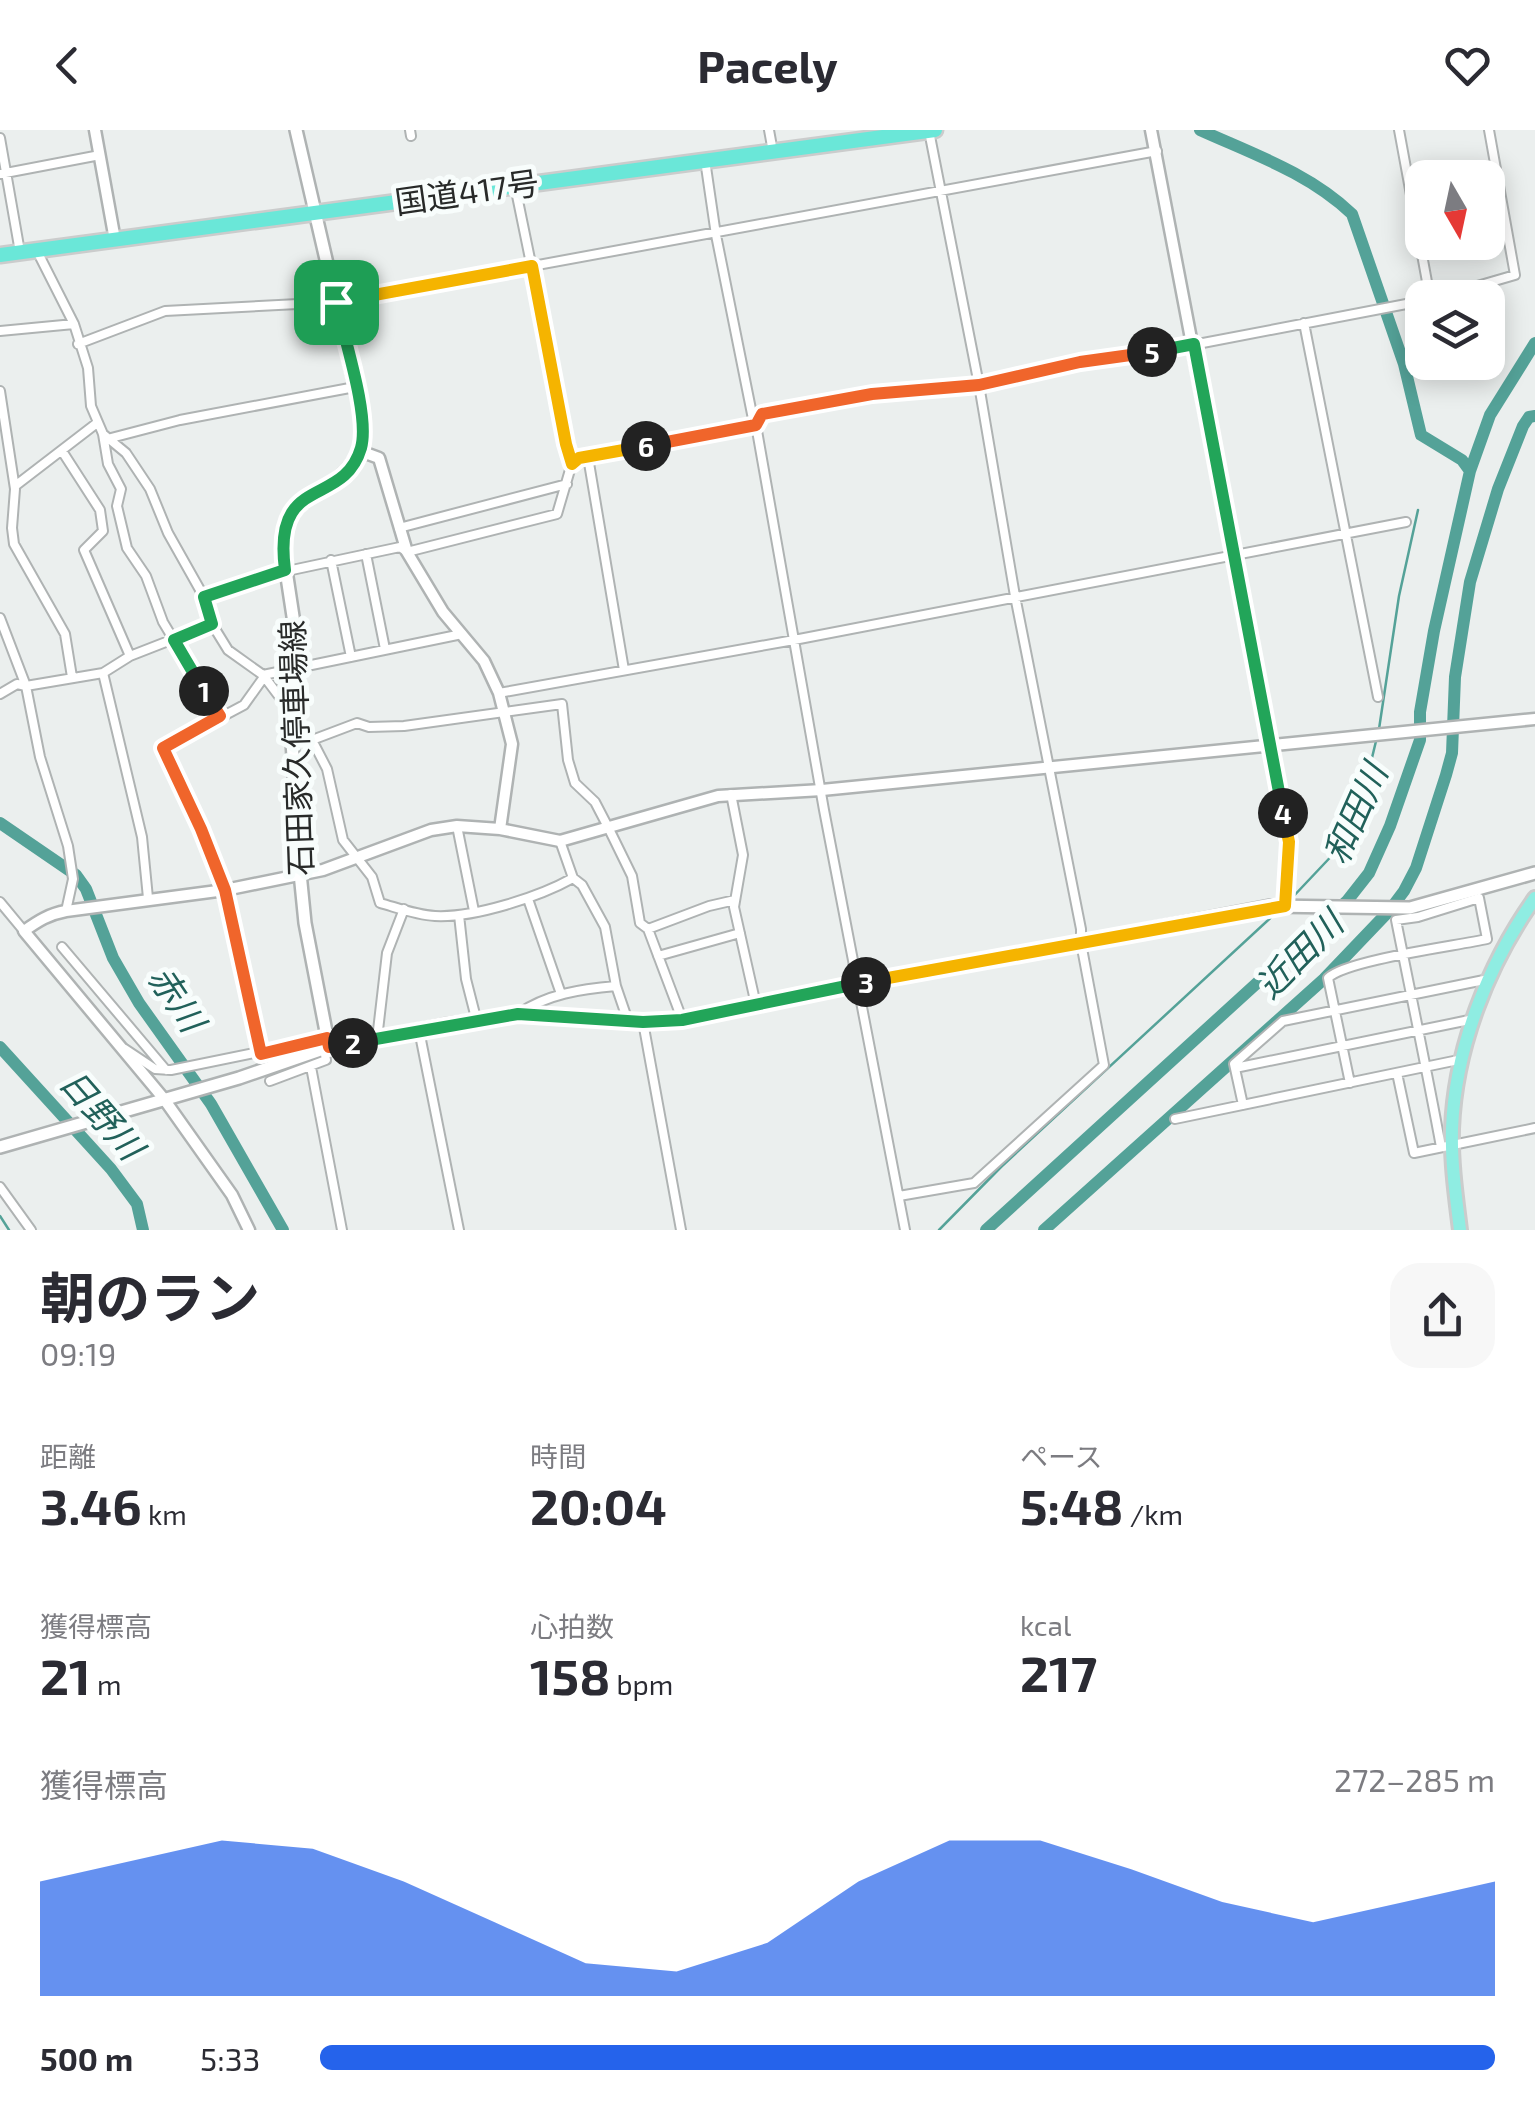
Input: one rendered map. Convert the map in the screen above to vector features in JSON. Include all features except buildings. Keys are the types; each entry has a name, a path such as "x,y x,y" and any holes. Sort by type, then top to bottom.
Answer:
{"highway":[{"name":"国道417号","path":"0,255 932,130"}],"main road":[{"path":"296,130 364,422 360,451"},
{"name":"石田家久停車場線","path":"327,1044 300,873 291,714 294,623 282,538 293,510 307,497 338,480 360,451"},
{"path":"0,1147 159,1101 327,1044 518,1014 643,1022 682,1020 1285,906 1407,908 1535,872"},
{"path":"1460,1230 1446,1146 1463,1059 1489,979 1535,898"}],"street":[{"path":"95,130 115,240"},
{"path":"769,130 773,152"},
{"path":"899,1196 974,1183 1104,1066 1081,943 1082,928 1015,596 932,130"},
{"path":"1152,130 1289,842 1285,906"},
{"path":"1399,130 1429,280"},
{"path":"1490,130 1514,275 1496,280"},
{"path":"0,138 3,174 20,252"},
{"path":"78,344 164,311 336,302 1157,151"},
{"path":"3,174 100,155"},
{"path":"705,160 716,235 906,1230"},
{"path":"204,597 285,570 400,548 407,552 557,514 572,464 515,186"},
{"path":"36,250 74,324 88,368 91,406 97,423 126,453 150,490 168,533 204,597 212,624 233,657 264,676 312,740 328,768 344,840 372,877 380,903 436,916 459,915 542,896 573,878"},
{"path":"572,464 588,457 755,424 762,414 872,394 979,385 1080,362 1405,304"},
{"path":"1304,323 1378,697"},
{"path":"0,331 74,324"},
{"path":"107,436 355,386"},
{"path":"0,391 15,486 14,544 66,634 72,677"},
{"path":"15,486 97,423"},
{"path":"107,436 108,464 121,489 117,506 124,539 146,576 163,622 220,716"},
{"path":"62,451 100,510 103,531 84,550 130,656"},
{"path":"360,451 378,458 384,468 407,552 443,612 484,660 499,692 512,744 500,828"},
{"path":"0,458 10,454"},
{"path":"588,457 624,670"},
{"path":"399,528 567,484"},
{"path":"499,692 794,640 1406,522"},
{"path":"366,554 386,649"},
{"path":"331,560 351,656"},
{"path":"0,618 26,686 40,756 68,846 74,878 66,911"},
{"path":"0,694 18,684 26,686 103,673 130,656 212,624"},
{"path":"261,1054 225,890 163,748 244,705 264,676 462,634"},
{"path":"103,673 142,837 148,898"},
{"path":"312,740 358,723 370,727 404,726 562,704 574,783 596,802 632,876 640,923 648,929 682,1020"},
{"path":"24,931 49,914 225,890 322,870 430,830 457,826 500,828 560,841 731,794 822,790 1535,719"},
{"path":"731,794 742,855 735,900 756,1006"},
{"path":"457,826 474,910"},
{"path":"560,841 573,878 582,884 605,927 616,986 628,1021"},
{"path":"1350,1082 1328,978 1336,970 1403,956 1487,939 1479,898 1396,920 1403,956 1418,1031 1446,1146"},
{"path":"528,899 562,994"},
{"path":"648,929 735,900"},
{"path":"0,902 232,1195 249,1230"},
{"path":"378,1039 387,952 404,909"},
{"path":"459,915 466,979 477,1022"},
{"path":"658,956 740,934"},
{"path":"62,947 166,1070"},
{"path":"1243,1105 1234,1064 1283,1021 1489,979"},
{"path":"518,1014 534,1003 562,994 616,986"},
{"path":"1235,1068 1474,1019"},
{"path":"643,1022 682,1230"},
{"path":"419,1030 458,1230"},
{"path":"113,1040 155,1069 166,1070 327,1044 326,1060 270,1080"},
{"path":"1175,1119 1463,1059"},
{"path":"312,1068 342,1230"},
{"path":"1398,1073 1414,1153 1535,1128"},
{"path":"0,1187 31,1230"}],"waterway":[{"path":"1200,130 1299,176 1352,214 1404,364 1421,435 1462,460 1470,471"},
{"name":"和田川","path":"986,1230 1347,901 1369,873 1420,740 1420,712 1434,631 1470,471 1490,415 1535,343"},
{"name":"近田川","path":"1044,1230 1324,979 1404,891 1416,868 1452,753 1455,677 1470,582 1498,489 1523,426 1529,417 1535,416"},
{"path":"1379,729 1399,596 1418,510"},
{"path":"1289,901 1340,847 1364,791 1377,737"},
{"name":"赤川","path":"0,823 76,875 86,889 113,958 139,1003 211,1104 283,1230"},
{"path":"939,1230 1001,1167 1279,910"},
{"name":"日野川","path":"0,1047 111,1169 137,1204 143,1230"},
{"path":"0,1216 9,1230"}],"route":[{"path":"532,266 572,464 579,458 756,425 762,414 872,394 979,385 1080,362 1194,344 1231,554 1289,842 1285,906 682,1020 643,1022 518,1014 329,1047 327,1038 261,1054 225,890 163,748 220,716 174,640 212,624 204,597 285,570 282,538 293,510 307,497 338,480 360,451 364,422 336,302 532,266"}]}
